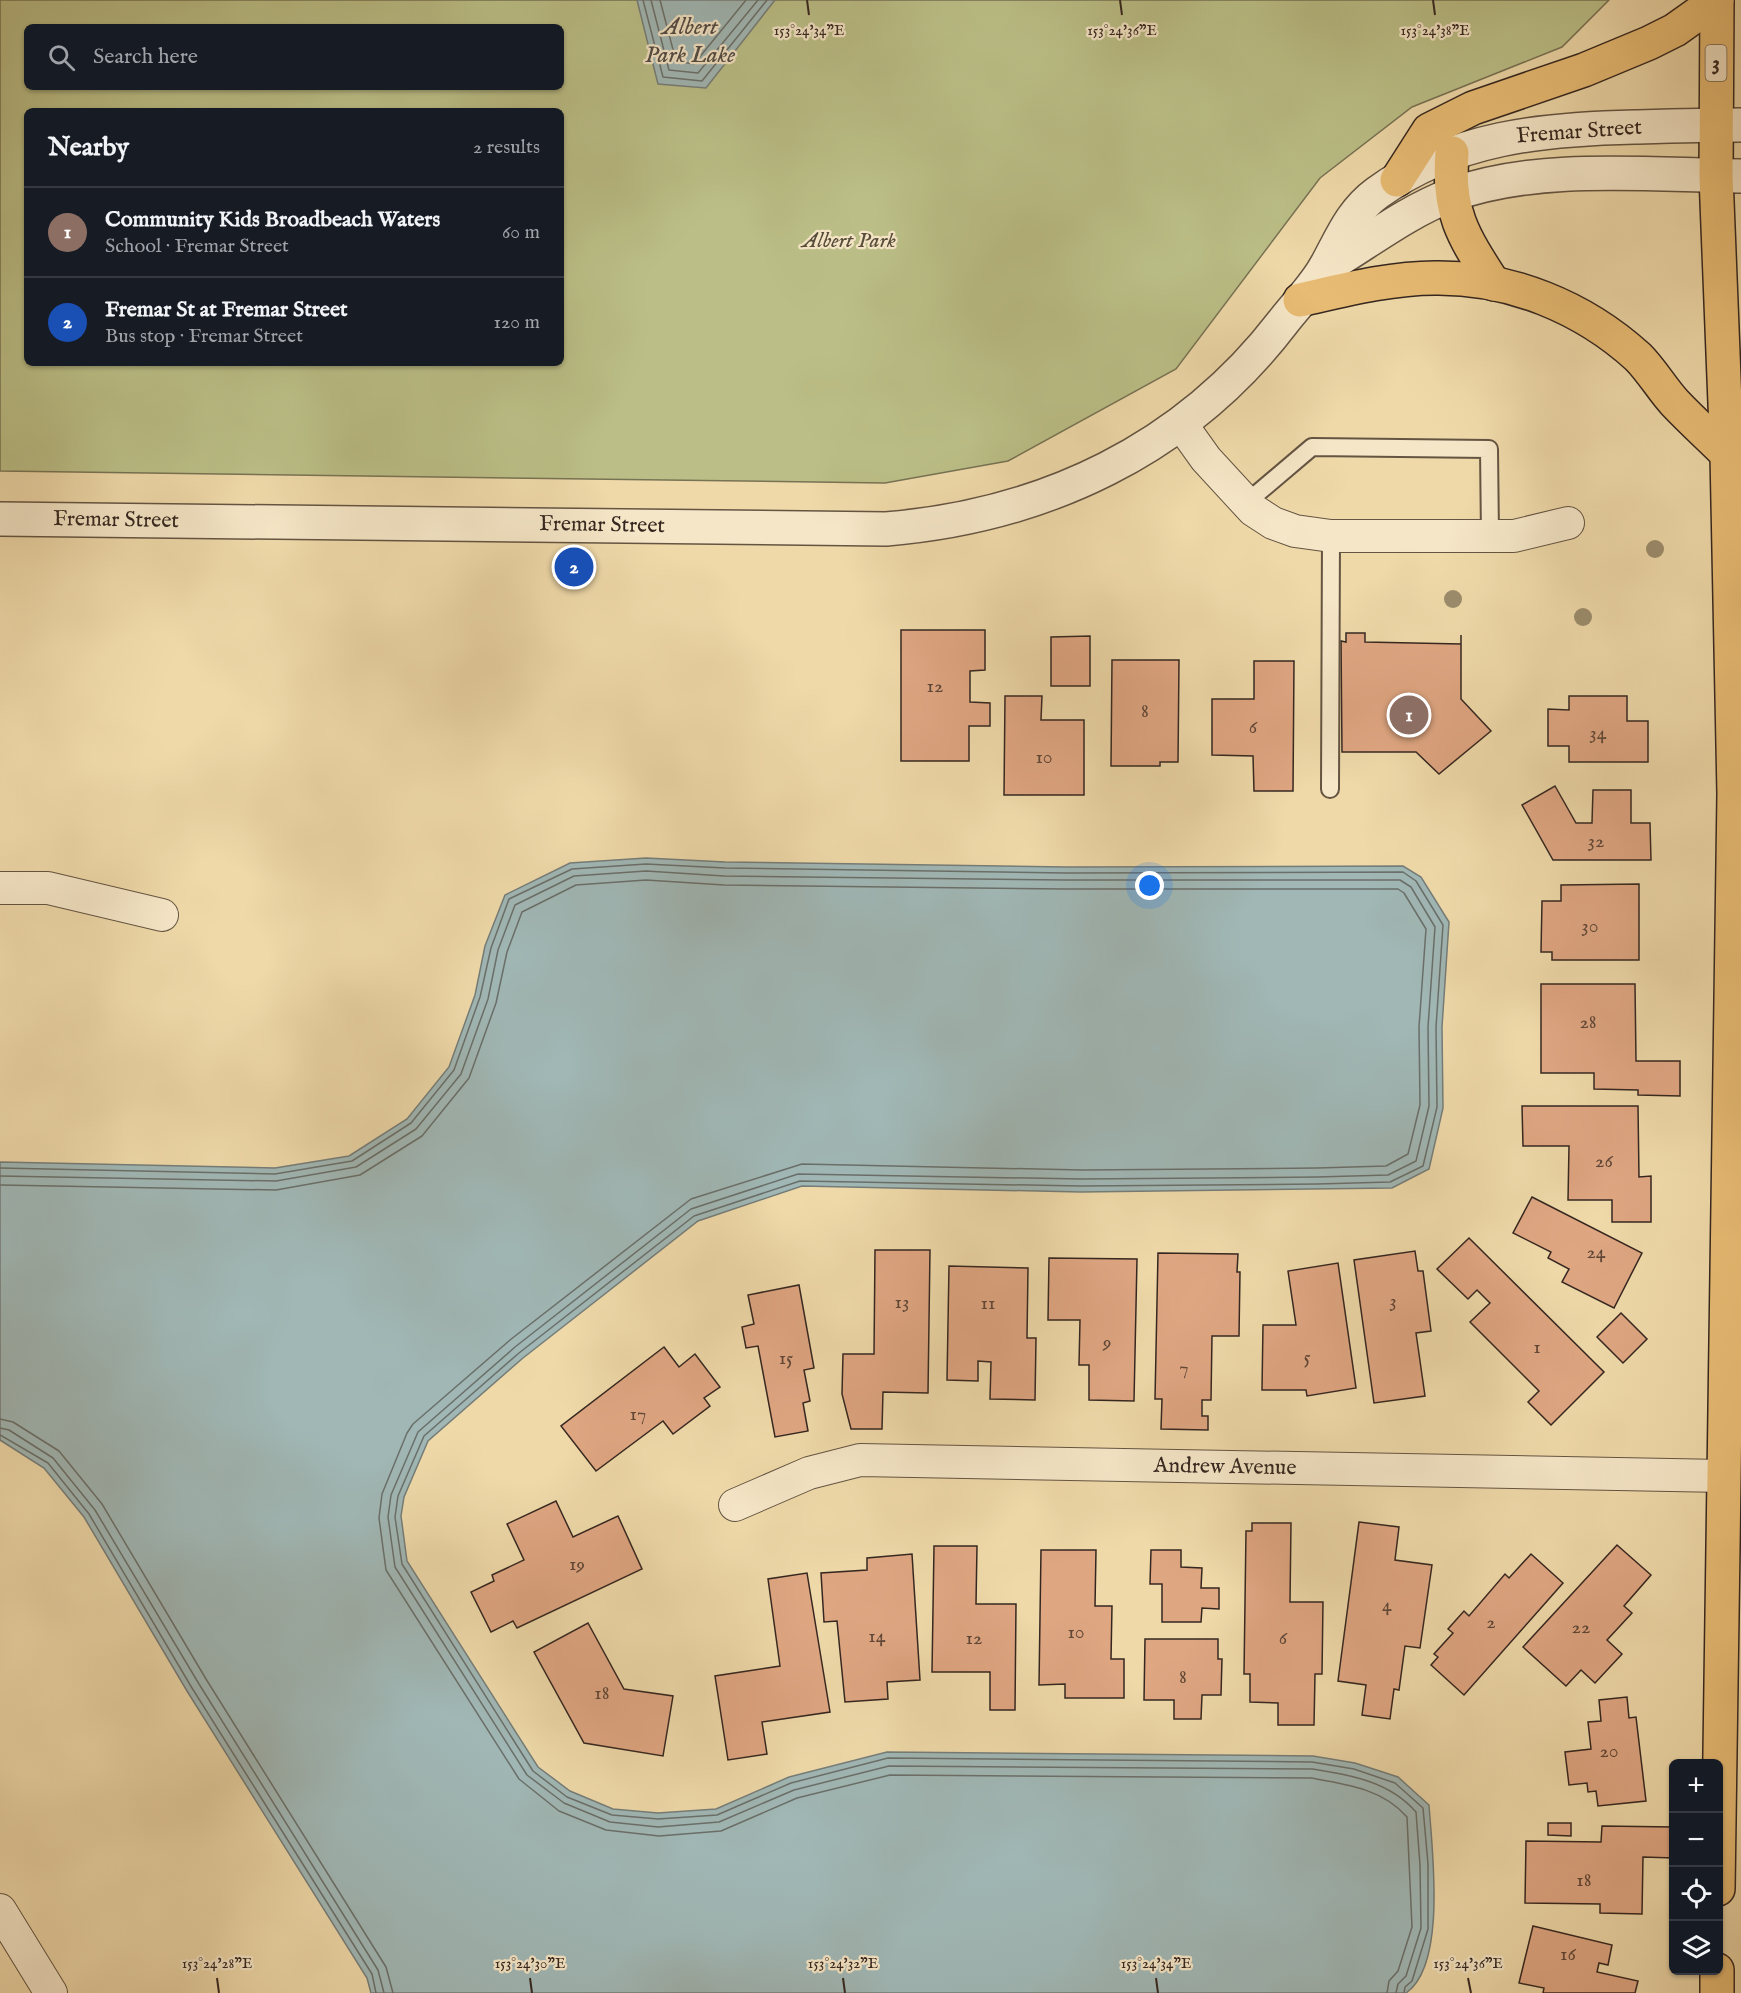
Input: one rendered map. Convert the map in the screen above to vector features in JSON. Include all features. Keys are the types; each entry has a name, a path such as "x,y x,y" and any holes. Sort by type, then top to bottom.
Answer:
{"main road":[{"name":"3","path":"1717,0 1729,125 1727,454 1734,794 1719,1867"},
{"path":"1397,180 1429,130 1473,108 1584,70 1649,43 1675,30 1717,0"},
{"path":"1452,153 1451,195 1465,238 1494,284"},
{"path":"1300,300 1373,285 1434,278 1494,284 1527,292 1557,303 1605,330 1640,360 1674,402 1727,454"},
{"path":"1717,1975 1717,1993"}],"street":[{"name":"Fremar Street","path":"0,519 866,528 915,526 995,513 1075,485 1131,456 1181,424 1243,369 1272,338 1325,268 1342,231 1353,216 1375,194 1397,180 1452,153 1486,142 1554,130 1729,125"},
{"name":"Fremar Street","path":"1325,268 1399,221 1451,195 1488,183 1548,176 1729,176"},
{"path":"1181,424 1206,459 1246,503 1273,523 1295,531 1331,536 1514,536 1568,523"},
{"path":"0,888 48,888 162,915"},
{"name":"Andrew Avenue","path":"735,1505 809,1473 860,1460 1724,1476"},
{"path":"0,1910 51,1993"}],"lane":[{"path":"1246,503 1312,447 1489,449 1490,536"},
{"path":"1330,789 1331,536"}],"green space":[{"name":"Albert Park","path":"0,0 1609,0 1562,47 1412,107 1320,178 1176,369 1008,461 885,483 0,471"}],"water":[{"name":"Albert Park Lake","path":"637,0 775,0 706,88 658,84"},
{"path":"646,858 725,862 1066,867 1403,866 1421,877 1449,922 1442,1027 1443,1108 1429,1169 1392,1188 1081,1192 802,1186 698,1221 523,1358 428,1441 404,1497 401,1516 407,1561 538,1767 570,1791 613,1809 658,1813 716,1809 789,1777 887,1752 1313,1756 1355,1763 1398,1777 1429,1805 1434,1877 1432,1933 1427,1958 1419,1979 1406,1993 371,1993 367,1978 187,1691 84,1517 44,1468 0,1440 0,1162 275,1168 349,1156 407,1119 449,1067 475,995 485,946 505,895 570,863"}],"building":[{"path":"901,630 985,630 985,670 970,671 970,702 990,703 990,726 969,726 969,761 901,761"},
{"path":"1346,633 1365,633 1365,642 1461,644 1461,699 1491,731 1439,774 1416,752 1342,752 1341,641 1346,642"},
{"path":"1090,636 1090,686 1051,686 1051,637"},
{"path":"1112,660 1179,660 1178,762 1160,762 1160,766 1111,766"},
{"path":"1254,661 1294,661 1293,791 1254,791 1253,756 1212,755 1212,699 1254,699"},
{"path":"1005,696 1042,696 1041,720 1084,720 1084,795 1004,795"},
{"path":"1569,696 1627,696 1627,721 1648,721 1648,762 1569,762 1569,746 1548,746 1548,709 1569,710"},
{"path":"1555,786 1576,823 1592,823 1593,790 1631,790 1631,823 1650,823 1651,860 1553,860 1522,805"},
{"path":"1639,884 1639,960 1552,960 1552,952 1541,952 1542,901 1561,901 1561,885"},
{"path":"1541,984 1635,984 1636,1061 1680,1061 1680,1096 1638,1095 1638,1090 1594,1089 1594,1073 1541,1073"},
{"path":"1522,1106 1638,1106 1639,1177 1651,1176 1651,1222 1612,1222 1612,1200 1568,1200 1569,1146 1523,1146"},
{"path":"1532,1197 1642,1253 1614,1308 1562,1282 1569,1269 1548,1258 1551,1252 1513,1233"},
{"path":"1469,1238 1604,1372 1551,1425 1528,1402 1539,1391 1470,1322 1490,1303 1477,1290 1468,1299 1437,1269"},
{"path":"875,1250 930,1250 928,1393 883,1392 882,1429 851,1429 842,1394 843,1354 874,1354"},
{"path":"1415,1251 1418,1271 1423,1271 1431,1331 1416,1333 1425,1396 1374,1403 1354,1260"},
{"path":"1158,1253 1238,1254 1239,1336 1212,1336 1211,1400 1202,1400 1202,1416 1208,1416 1208,1430 1161,1429 1162,1399 1155,1399"},
{"path":"1049,1258 1137,1259 1134,1401 1089,1400 1089,1365 1079,1365 1080,1320 1048,1320"},
{"path":"1338,1263 1356,1388 1307,1396 1306,1390 1262,1390 1263,1325 1296,1325 1288,1271"},
{"path":"949,1266 1028,1268 1027,1338 1036,1338 1035,1400 990,1399 991,1362 978,1361 978,1381 947,1380"},
{"path":"799,1285 814,1368 804,1370 810,1401 803,1403 808,1431 775,1437 758,1346 746,1348 742,1327 754,1324 748,1295"},
{"path":"1621,1313 1647,1339 1623,1363 1597,1337"},
{"path":"664,1347 679,1367 695,1354 720,1387 704,1398 710,1406 673,1434 663,1421 596,1471 561,1426"},
{"path":"556,1501 573,1537 618,1516 642,1569 517,1628 513,1621 491,1632 471,1592 494,1581 492,1575 524,1560 507,1524"},
{"path":"1359,1522 1399,1527 1395,1560 1432,1565 1420,1648 1405,1646 1399,1690 1394,1689 1390,1719 1362,1715 1366,1685 1338,1681"},
{"path":"1252,1523 1291,1523 1290,1602 1323,1602 1322,1674 1315,1674 1314,1725 1278,1725 1278,1703 1250,1702 1250,1674 1244,1674 1246,1531 1252,1531"},
{"path":"1617,1545 1651,1575 1624,1606 1632,1613 1607,1640 1622,1654 1595,1683 1581,1670 1566,1686 1523,1647"},
{"path":"934,1546 977,1546 976,1604 1016,1604 1015,1710 990,1710 990,1672 932,1672"},
{"path":"1041,1550 1096,1550 1095,1606 1112,1606 1111,1659 1124,1659 1124,1698 1065,1698 1065,1684 1039,1685"},
{"path":"1151,1550 1181,1550 1181,1567 1202,1568 1201,1588 1219,1588 1219,1609 1202,1608 1201,1622 1162,1622 1162,1584 1150,1584"},
{"path":"912,1554 920,1680 887,1682 888,1699 845,1702 837,1621 824,1622 821,1573 867,1570 867,1558"},
{"path":"1531,1554 1563,1583 1464,1695 1431,1665 1438,1657 1434,1654 1453,1633 1448,1629 1464,1611 1469,1616 1505,1574 1509,1578"},
{"path":"807,1573 830,1712 762,1722 767,1754 728,1760 715,1676 780,1666 768,1579"},
{"path":"588,1623 624,1689 673,1696 663,1756 584,1743 534,1652"},
{"path":"1145,1639 1218,1639 1218,1659 1222,1659 1221,1695 1202,1695 1201,1719 1174,1719 1174,1700 1144,1700"},
{"path":"1627,1697 1629,1718 1636,1717 1646,1801 1598,1806 1596,1791 1588,1792 1587,1783 1569,1785 1565,1752 1591,1749 1588,1722 1601,1721 1599,1700"},
{"path":"1548,1823 1571,1823 1571,1836 1548,1835"},
{"path":"1602,1826 1669,1827 1669,1858 1643,1857 1642,1914 1600,1913 1600,1904 1525,1903 1526,1841 1601,1842"},
{"path":"1533,1926 1612,1945 1608,1965 1599,1963 1597,1972 1638,1981 1635,1993 1543,1993 1544,1988 1519,1983"}],"place":[{"name":"Fremar St at Fremar Street","path":"574,567"},
{"name":"Community Kids Broadbeach Waters","path":"1409,715"}]}
